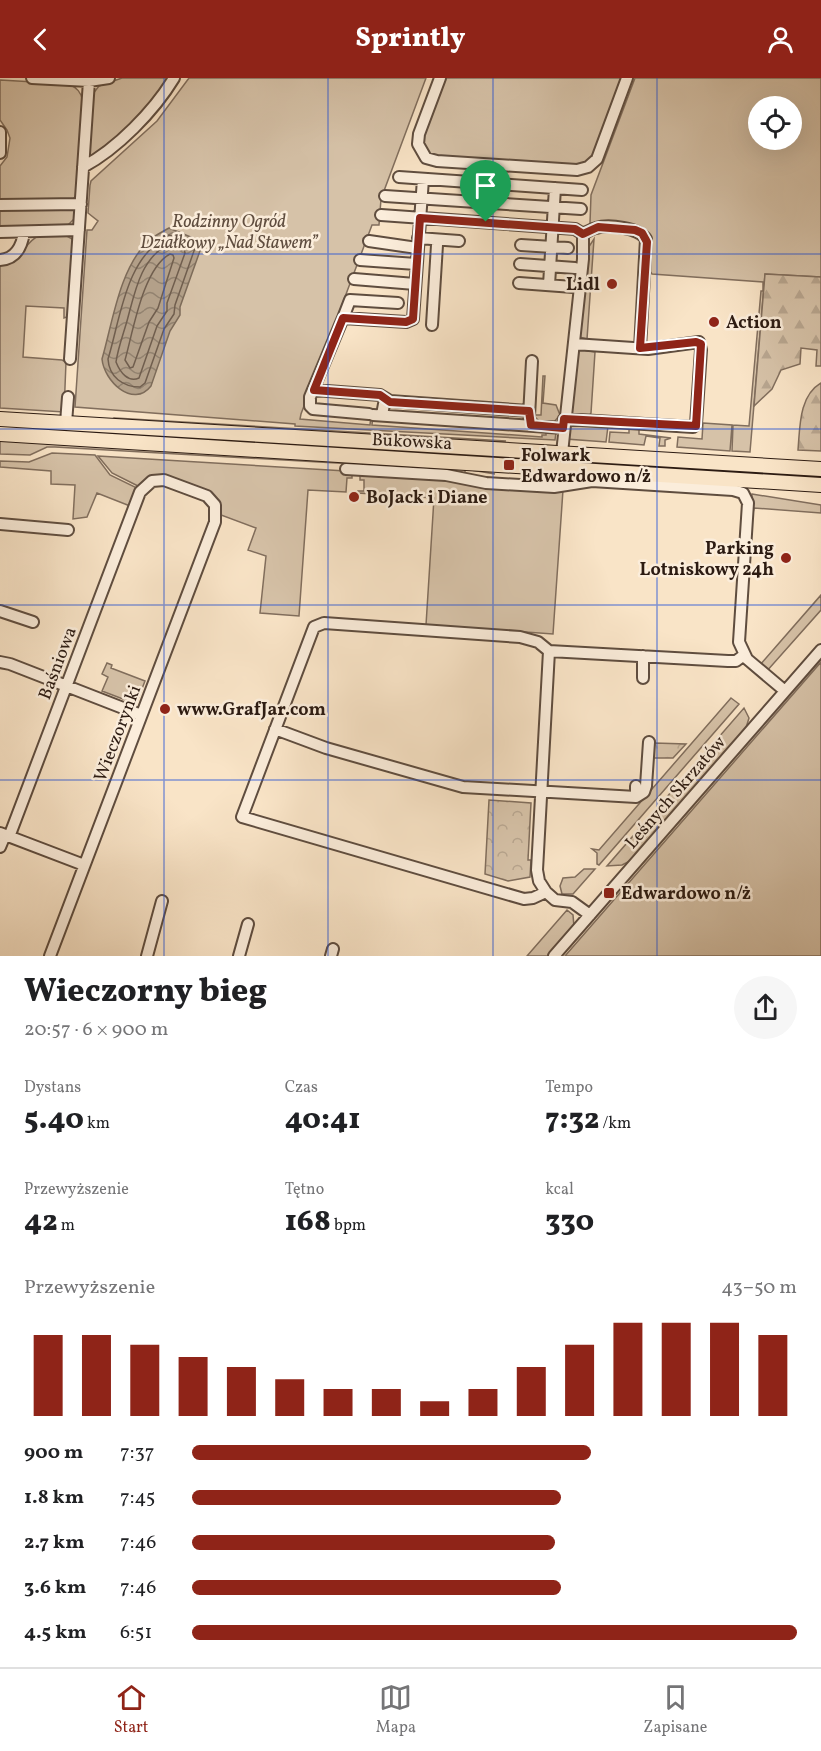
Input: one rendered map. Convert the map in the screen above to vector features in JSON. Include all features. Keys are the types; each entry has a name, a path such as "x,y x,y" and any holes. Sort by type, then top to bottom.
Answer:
{"main road":[{"name":"Bukowska","path":"0,419 821,469"},
{"name":"Bukowska","path":"0,434 821,485"}],"street":[{"path":"32,78 89,81 109,78"},
{"path":"83,167 98,159 140,122 174,78"},
{"path":"440,78 419,134 418,144 426,158 437,161 577,170 588,167 597,159 627,78"},
{"path":"70,359 68,321 79,230 89,81"},
{"path":"0,132 0,153"},
{"path":"399,177 582,189"},
{"path":"343,318 411,322 413,319 423,179"},
{"path":"549,285 555,188"},
{"path":"385,196 581,209"},
{"path":"0,205 81,204"},
{"path":"381,215 575,229 583,234"},
{"path":"583,234 594,228 603,227 635,230 642,233 646,239 640,348"},
{"path":"0,232 79,230"},
{"path":"0,260 6,260 15,254 23,240 24,232"},
{"path":"562,453 583,259 583,234"},
{"path":"369,241 418,243 459,241"},
{"path":"432,326 437,245"},
{"path":"521,245 568,248"},
{"path":"360,260 416,264"},
{"path":"520,264 575,268"},
{"path":"354,279 415,281 435,279"},
{"path":"519,283 573,287"},
{"path":"398,303 350,300 309,402 313,409 531,425 696,426 701,344 696,342 640,348 574,344"},
{"path":"531,425 529,411 532,361"},
{"path":"314,390 380,395 390,402"},
{"path":"66,423 68,397"},
{"path":"375,415 384,404 390,402 529,411"},
{"path":"346,469 446,475 486,483 554,487 592,481 734,490 743,493 748,503 738,635 744,655 785,691"},
{"name":"Baśniowa","path":"0,847 66,686 140,492 148,483 164,480 211,499 216,511 215,522"},
{"name":"Wieczorynki","path":"50,956 215,522"},
{"path":"0,524 68,530"},
{"path":"0,612 33,622"},
{"path":"546,892 524,899 242,817 314,627 324,622 520,637 538,642 549,651 728,661 736,661 744,655"},
{"name":"Leśnych Skrzatów","path":"554,956 821,650"},
{"path":"549,651 537,870 539,880 546,892 555,900 572,902 590,915"},
{"path":"643,678 644,656"},
{"path":"0,662 141,715"},
{"path":"275,729 326,748 463,787 541,791 636,791 641,795 646,786 649,742"},
{"path":"5,835 84,865"},
{"path":"147,956 162,901"},
{"path":"239,956 248,924"}],"green space":[{"path":"122,78 171,78 132,122 87,160 92,95 99,86"},
{"name":"Rodzinny Ogród Działkowy „Nad Stawem”","path":"189,78 426,78 381,199 379,225 372,225 300,419 370,425 371,414 373,414 372,425 542,437 546,435 546,431 556,432 555,440 295,426 295,424 75,407 87,230 92,230 98,221 88,213 91,181 157,121"},
{"path":"442,78 624,78 595,155 580,167 437,158 429,155 423,149 421,133"},
{"path":"635,78 821,78 821,277 765,274 750,452 732,451 733,425 749,426 763,282 652,274 649,270 651,238 645,232 639,228 615,223 590,223 591,195"},
{"path":"0,80 69,84 80,93 83,101 76,196 73,199 0,203 0,166 7,157 10,138 0,120"},
{"path":"77,207 75,218 67,226 0,229 0,208"},
{"path":"40,235 65,235 74,240 70,316 64,318 64,308 26,306 23,357 66,362 64,412 0,408 0,265 13,260 34,238"},
{"path":"594,239 587,339 579,337 588,248"},
{"path":"765,274 821,277 821,366 816,366 817,350 801,348 800,364 781,370 772,389 754,406"},
{"path":"578,349 595,352 589,416 571,415"},
{"path":"543,376 545,376 543,403 556,405 560,415 554,422 539,421 534,415 541,415"},
{"path":"821,383 821,451 798,450 802,412 808,396"},
{"path":"115,418 506,441 489,443 119,421"},
{"path":"703,423 732,425 730,451 677,447 678,437 702,439"},
{"path":"0,424 543,458 543,462 0,428"},
{"path":"571,424 608,426 606,442 566,439"},
{"path":"629,427 639,428 639,434 671,438 665,440 665,446 659,446 660,438 646,436 644,445 609,442 610,432 629,433"},
{"path":"0,439 463,468 495,474 465,469 465,473 440,469 55,447 47,447 30,455 0,454"},
{"path":"52,453 95,455 110,475 137,488 130,506 97,493 87,517 73,519 75,485 51,484 51,471 0,467 0,461 29,462"},
{"path":"98,456 352,473 352,478 347,478 346,492 308,490 299,616 260,613 266,556 248,550 256,528 221,515 220,504 213,496 162,475 150,477 138,486 112,473"},
{"path":"548,458 791,474 754,474 548,462"},
{"path":"360,473 563,490 553,634 426,625 434,498 358,493 358,491 364,491 364,480 360,480"},
{"path":"752,494 821,505 821,513 754,508 753,513 751,510"},
{"path":"821,595 821,610 766,672 759,666"},
{"path":"821,662 821,956 565,956"},
{"path":"107,663 112,665 111,668 145,681 136,704 102,691 108,677 102,674"},
{"path":"731,698 739,704 599,865 597,864 597,853 592,849 599,850"},
{"path":"744,708 749,718 745,731 630,861 622,865 607,866"},
{"path":"654,743 686,744 673,758 653,758"},
{"path":"489,800 531,803 528,860 531,860 530,877 508,881 485,874"},
{"path":"584,869 595,869 573,894 562,894 560,886 563,878 575,877"},
{"path":"567,910 573,915 574,927 548,956 527,956"}],"water":[{"path":"169,228 198,240 201,248 180,307 180,315 170,331 151,386 136,395 128,393 114,383 108,376 102,359 118,297 130,266 148,241"}],"place":[{"name":"Lidl","path":"612,284"},
{"name":"Action","path":"714,322"},
{"name":"Folwark Edwardowo n/ż","path":"509,465"},
{"name":"BoJack i Diane","path":"354,497"},
{"name":"Parking Lotniskowy 24h","path":"786,558"},
{"name":"www.GrafJar.com","path":"165,709"},
{"name":"Edwardowo n/ż","path":"609,893"}],"route":[{"path":"420,218 486,222 575,229 583,234 594,228 603,227 635,230 642,233 647,242 640,348 648,349 696,342 701,344 696,426 564,419 563,428 531,425 529,411 390,402 380,395 314,390 343,318 406,322 411,322 413,319 420,218"}]}
